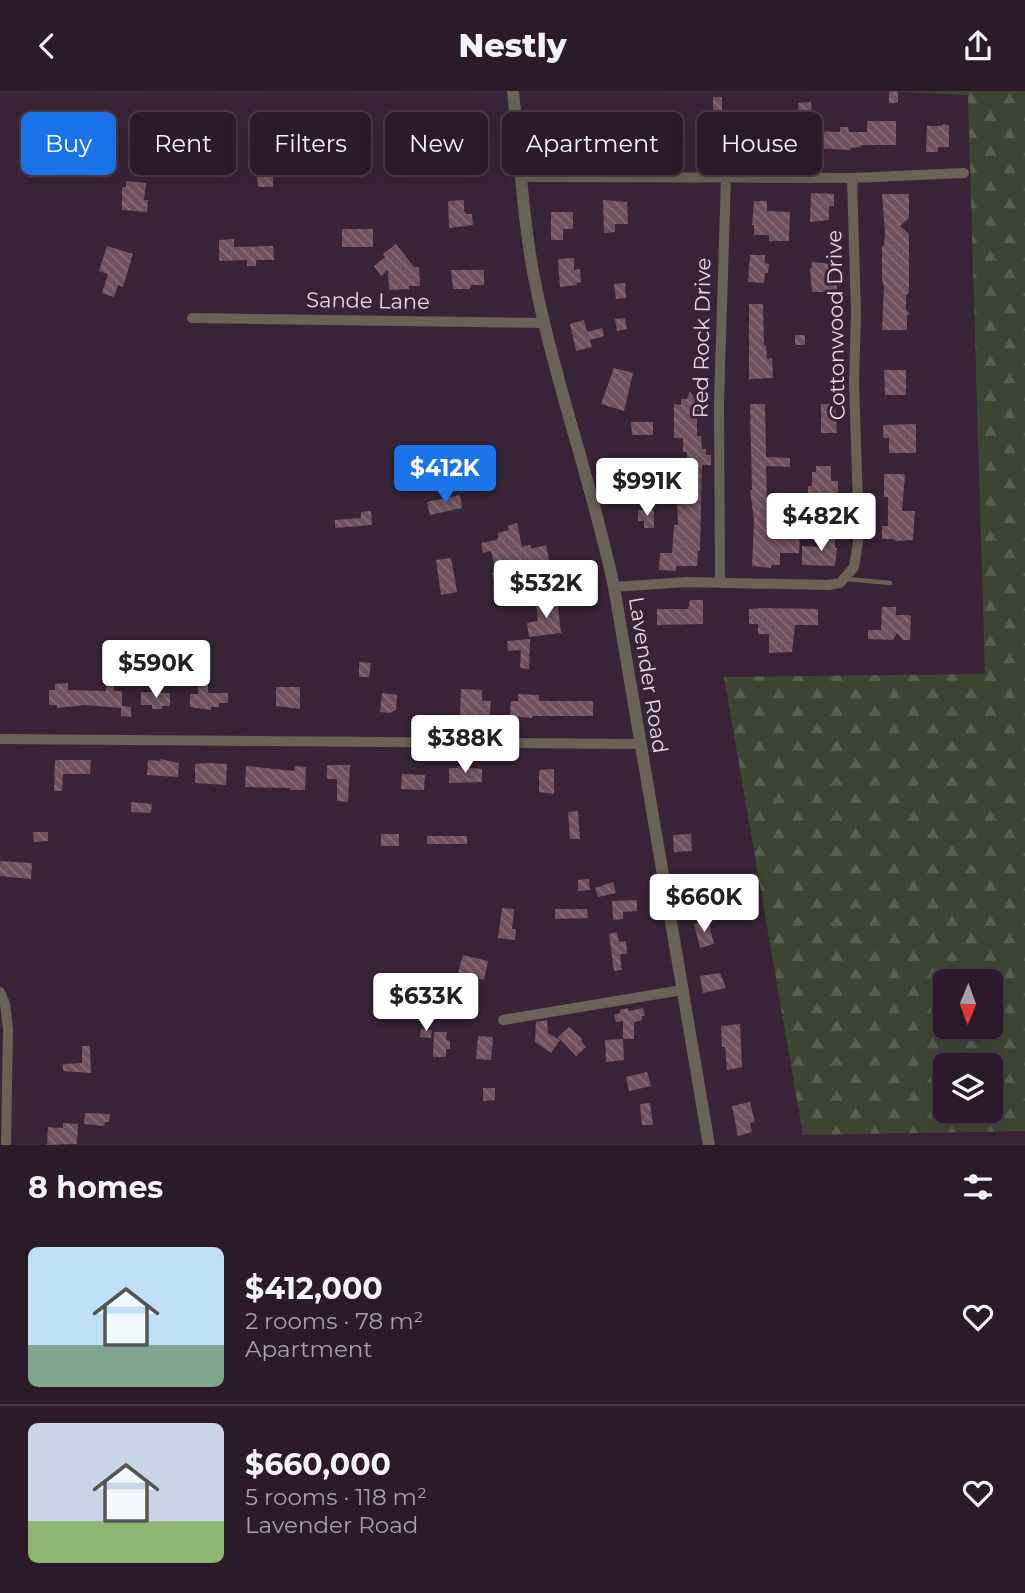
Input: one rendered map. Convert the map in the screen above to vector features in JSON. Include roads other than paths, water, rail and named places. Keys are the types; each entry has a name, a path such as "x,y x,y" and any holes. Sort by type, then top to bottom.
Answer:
{"street":[{"name":"Lavender Road","path":"513,91 532,264 544,323 600,525 614,587 709,1145"},
{"path":"522,177 852,178 964,173"},
{"name":"Red Rock Drive","path":"720,583 719,403 726,178"},
{"name":"Cottonwood Drive","path":"846,579 854,568 859,549 852,178"},
{"name":"Sande Lane","path":"192,318 544,323"},
{"path":"614,587 720,583 828,585 846,579"},
{"path":"0,739 639,744"},
{"path":"503,1020 682,990"},
{"path":"0,992 5,1004 8,1029 6,1145"}],"lane":[{"path":"846,579 890,583"}]}
